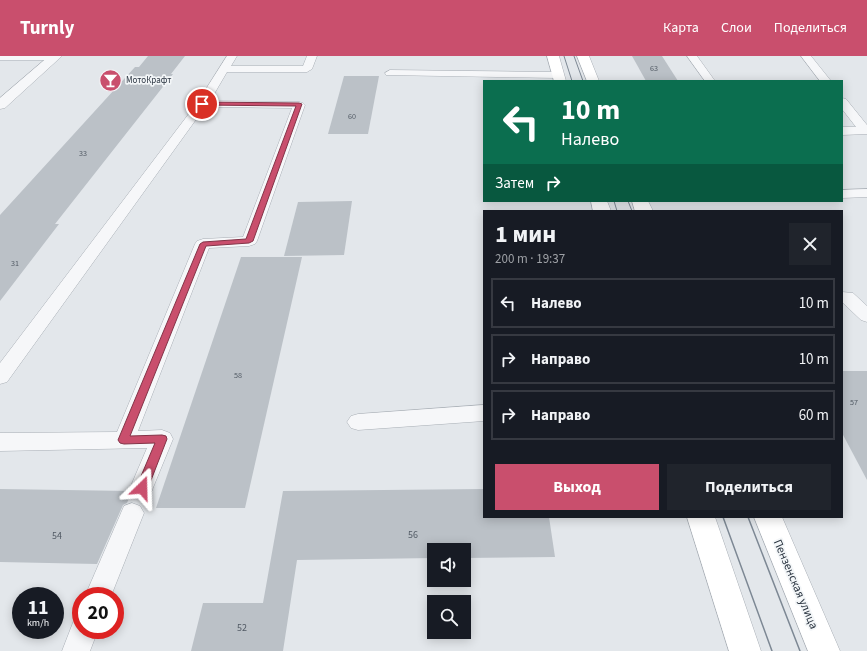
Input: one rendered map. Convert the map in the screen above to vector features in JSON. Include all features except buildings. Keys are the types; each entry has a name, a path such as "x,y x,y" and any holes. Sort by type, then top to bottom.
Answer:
{"main road":[{"path":"552,56 559,78"},
{"path":"583,56 593,80"},
{"path":"701,518 745,651"},
{"name":"Пензенская улица","path":"768,518 824,651"}],"street":[{"path":"0,105 55,57"}],"lane":[{"path":"0,377 202,104 232,56"},
{"path":"224,69 307,69 312,56"},
{"path":"692,56 709,80"},
{"path":"806,56 825,80"},
{"path":"0,58 55,57"},
{"path":"390,73 559,78"},
{"path":"843,102 866,130"},
{"path":"124,440 203,244 249,241 299,104 202,104"},
{"path":"843,131 866,130"},
{"path":"843,194 867,193"},
{"path":"843,297 847,297 867,316"},
{"path":"358,422 483,413"},
{"path":"0,442 162,439 142,488"},
{"path":"102,587 132,513"},
{"path":"76,651 81,639"}],"tram line":[{"path":"564,56 572,80"},
{"path":"574,56 583,80"},
{"path":"614,202 617,210"},
{"path":"628,202 632,210"},
{"path":"723,518 772,651"},
{"path":"748,518 800,651"}],"place":[{"name":"МотоКрафт","path":"111,80"}],"route":[{"path":"142,488 162,439 124,440 203,244 249,241 299,104 202,104"}]}
